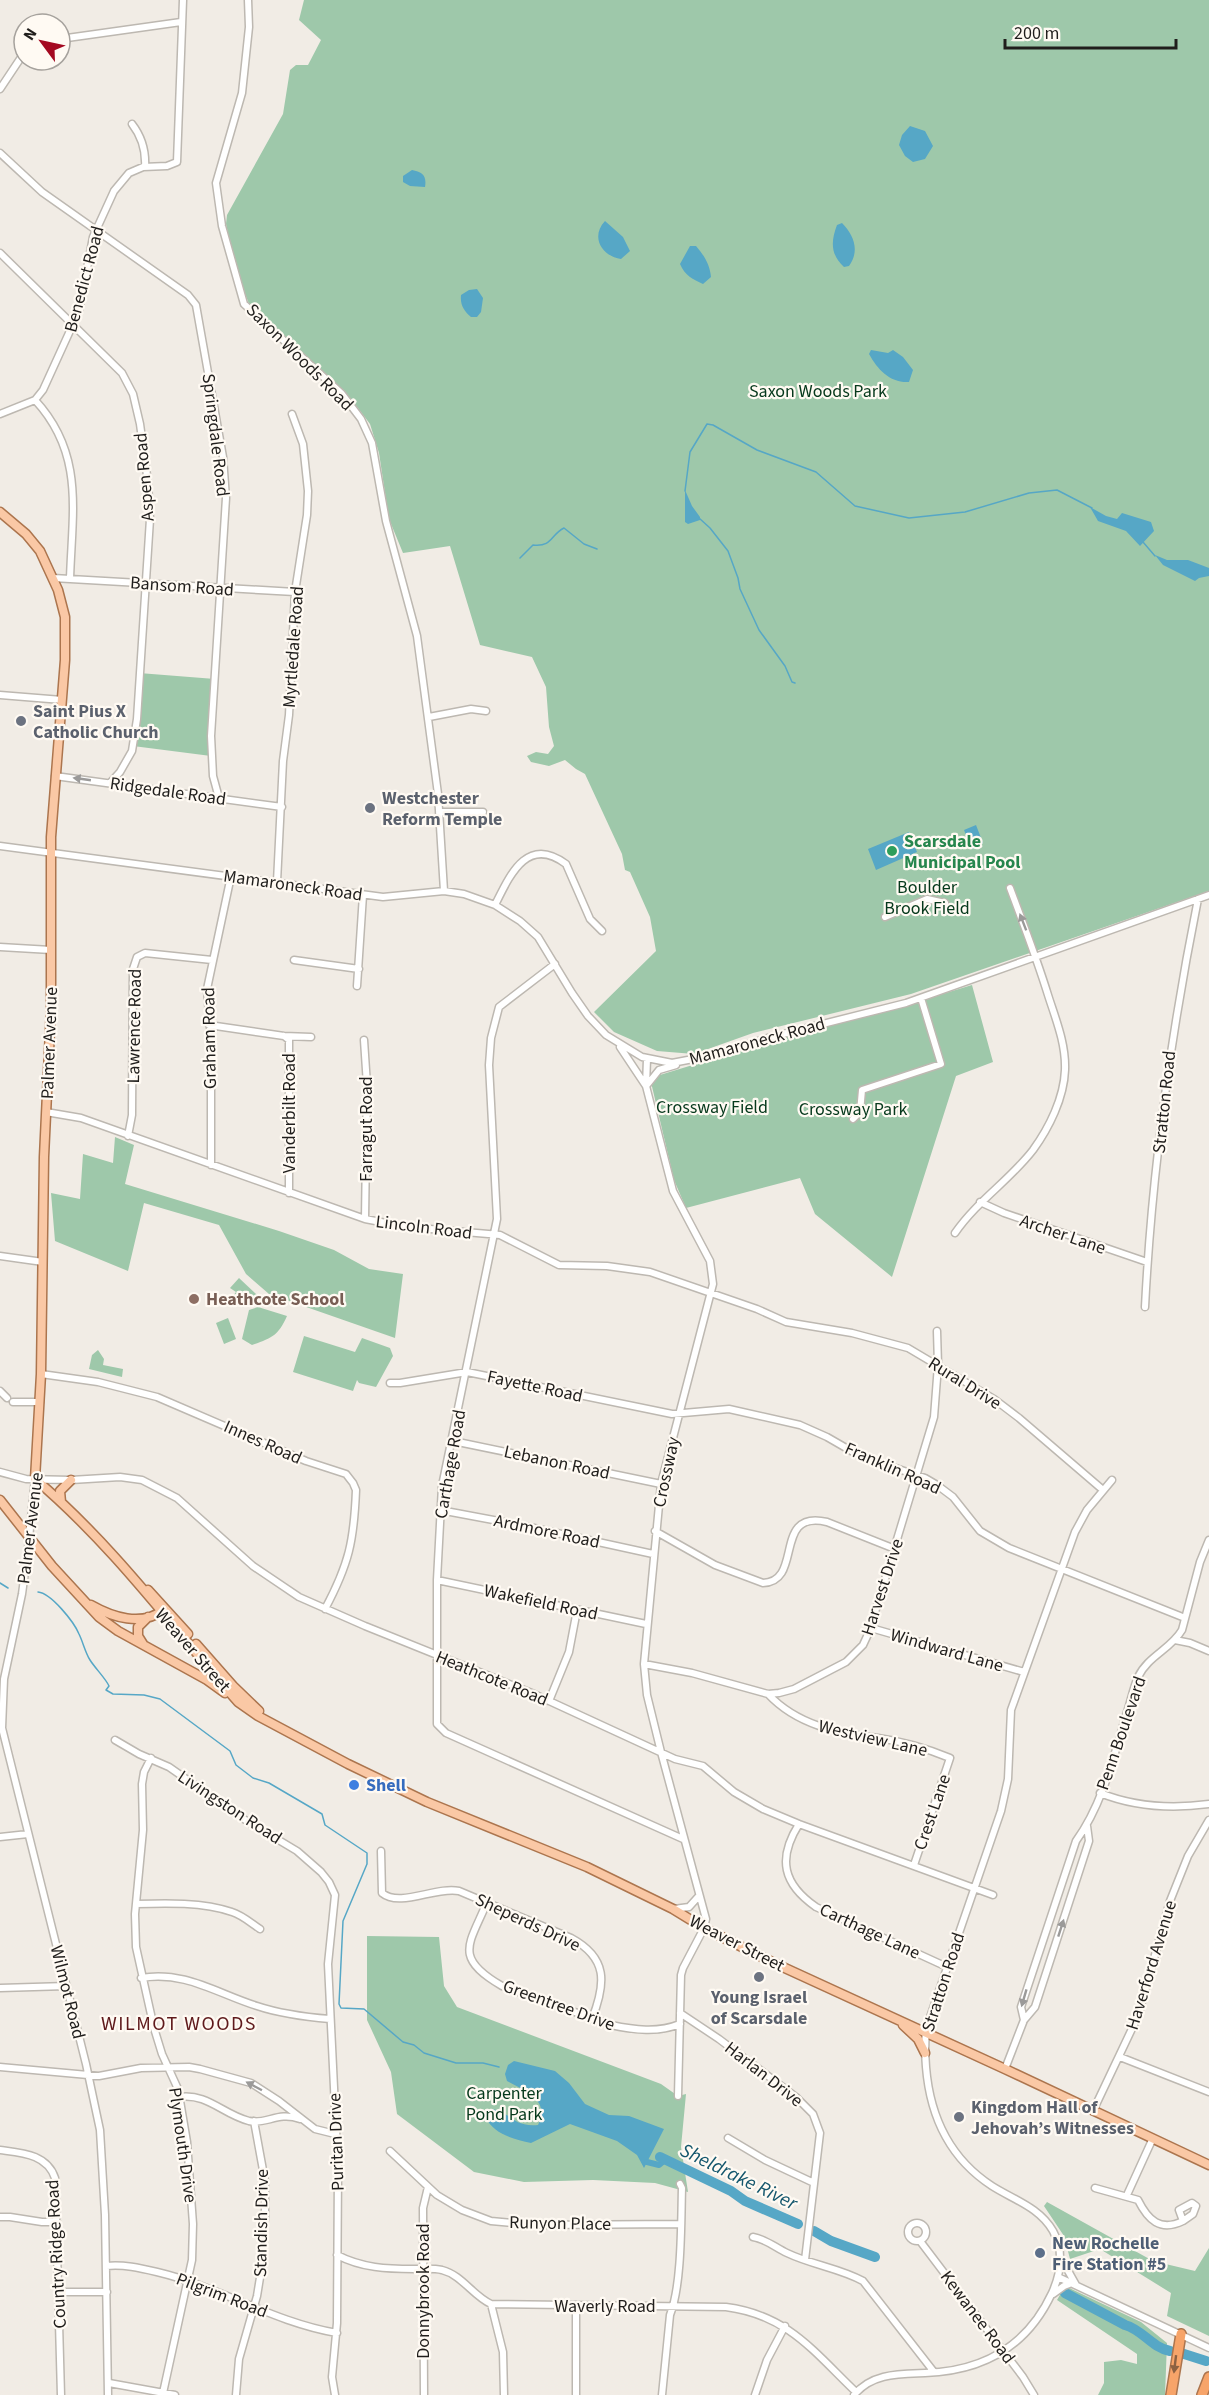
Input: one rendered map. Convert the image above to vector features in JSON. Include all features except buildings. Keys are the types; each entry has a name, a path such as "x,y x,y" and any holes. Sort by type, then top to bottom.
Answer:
{"highway":[{"path":"1172,2395 1181,2334"},
{"path":"1202,2395 1209,2377"}],"main road":[{"name":"Palmer Avenue","path":"0,512 17,525 34,543 53,578 65,617 65,660 51,852 50,1042 46,1112 41,1374 35,1479"},
{"name":"Weaver Street","path":"35,1479 127,1571 267,1720"},
{"path":"61,1503 60,1491 71,1480"},
{"path":"0,1500 52,1566 99,1617 150,1649 207,1680 238,1702"},
{"path":"83,1599 111,1615 131,1619 148,1617"},
{"name":"Weaver Street","path":"163,1610 238,1702 348,1764 428,1802 587,1867 673,1909 704,1928 774,1964 926,2032 1209,2165"},
{"path":"150,1649 140,1640 138,1632 140,1624 148,1617 163,1610"},
{"path":"896,2019 914,2035 925,2053"}],"street":[{"path":"72,37 181,22 183,0"},
{"name":"Saxon Woods Road","path":"248,0 249,27 242,93 216,183 230,258 244,304 342,394 367,430 376,458 386,521 414,619 429,717 439,812 444,891"},
{"name":"Benedict Road","path":"35,400 43,390 73,326 83,292 96,230 120,182 129,173 145,167 167,166 177,162 181,22"},
{"path":"0,89 12,71"},
{"path":"132,124 144,148 145,167"},
{"name":"Springdale Road","path":"0,153 42,192 188,295 196,305 205,347 226,498 211,736 213,776 219,798"},
{"name":"Aspen Road","path":"0,253 122,373 133,394 140,424 150,504 136,719 132,751 120,772 110,783"},
{"path":"0,414 35,400 58,431 69,456 72,490 70,579"},
{"name":"Myrtledale Road","path":"277,882 295,592 308,491 303,444 292,414"},
{"name":"Bansom Road","path":"53,578 295,592"},
{"path":"0,695 62,700"},
{"path":"429,717 471,709 486,711"},
{"name":"Ridgedale Road","path":"55,776 282,807"},
{"path":"439,812 483,813"},
{"name":"Mamaroneck Road","path":"0,846 363,895 393,897 444,891 464,894 495,905 531,930 588,1016 618,1044 647,1059 663,1063 687,1061 921,998 1209,895"},
{"path":"495,905 520,862 526,858 544,854 566,864 590,919 602,931"},
{"name":"Graham Road","path":"211,1165 207,989 231,876"},
{"path":"956,1233 980,1202 1033,1149 1055,1111 1065,1072 1064,1048 1036,957 1010,888"},
{"path":"357,986 363,895"},
{"path":"885,917 927,899 945,903"},
{"name":"Stratton Road","path":"1145,1307 1147,1262 1172,1036 1198,899"},
{"path":"0,947 51,950"},
{"name":"Lawrence Road","path":"128,1136 132,1104 133,969 135,960 145,953 212,960"},
{"path":"294,960 359,969"},
{"name":"Carthage Road","path":"555,964 519,989 497,1011 489,1065 497,1220 442,1486 435,1655 437,1724 446,1733 683,1839"},
{"path":"853,1119 860,1112 862,1090 941,1064 921,998"},
{"path":"209,1024 284,1036 311,1037"},
{"name":"Vanderbilt Road","path":"284,1036 289,1040 289,1193"},
{"name":"Farragut Road","path":"364,1040 367,1085 365,1219"},
{"path":"618,1044 646,1086 659,1070 687,1061"},
{"name":"Crossway","path":"647,1059 646,1086 673,1191 703,1245 712,1268 712,1293 661,1484 644,1664 647,1695 698,1897 706,1919 704,1928"},
{"name":"Lincoln Road","path":"46,1112 81,1118 365,1219 407,1227 508,1238 559,1265 607,1266 650,1272 712,1293 774,1318 802,1325"},
{"name":"Archer Lane","path":"980,1202 1004,1213 1147,1262"},
{"path":"0,1256 43,1262"},
{"name":"Rural Drive","path":"802,1325 852,1333 908,1348 994,1399 1103,1490"},
{"name":"Harvest Drive","path":"644,1664 692,1673 768,1694 794,1689 846,1662 863,1645 895,1549 934,1417 938,1331"},
{"name":"Fayette Road","path":"390,1383 467,1371 680,1414"},
{"name":"Innes Road","path":"41,1374 98,1382 157,1397 306,1461 346,1474 356,1490 353,1540 339,1585 326,1609"},
{"path":"0,1391 10,1400 40,1402"},
{"name":"Franklin Road","path":"680,1414 729,1408 811,1429 860,1456 917,1476 947,1491 972,1523 993,1540 1062,1570 1185,1618"},
{"name":"Lebanon Road","path":"453,1441 661,1484"},
{"name":"Heathcote Road","path":"0,1472 35,1479 131,1477 165,1491 177,1498 253,1566 286,1589 326,1609 549,1701 675,1759 703,1766 742,1798 799,1824 993,1896"},
{"name":"Palmer Avenue","path":"22,1594 35,1479"},
{"name":"Stratton Road","path":"855,2394 865,2385 888,2375 934,2373 977,2365 1004,2351 1030,2328 1050,2297 1058,2277 1060,2257 1053,2233 1040,2215 978,2176 960,2159 949,2144 932,2105 925,2053 926,2032 1007,1788 1010,1716 1024,1672 1079,1522 1112,1480"},
{"name":"Ardmore Road","path":"440,1509 653,1554"},
{"path":"655,1531 716,1565 763,1583 771,1583 782,1573 795,1531 807,1521 815,1519 827,1522 895,1549"},
{"name":"Penn Boulevard","path":"1024,2020 1021,2007 1058,1893 1076,1841 1087,1826 1100,1793 1138,1677 1147,1662 1175,1640 1182,1630 1200,1562 1209,1540"},
{"name":"Wakefield Road","path":"437,1580 646,1624"},
{"name":"Wilmot Road","path":"22,1594 2,1688 3,1748 28,1834 67,1986 100,2130 107,2292 108,2395"},
{"path":"549,1701 568,1652 576,1610"},
{"name":"Windward Lane","path":"870,1628 1024,1672"},
{"path":"1175,1640 1190,1642 1209,1651"},
{"name":"Westview Lane","path":"768,1694 788,1712 808,1723 856,1736 892,1741 950,1758"},
{"name":"Livingston Road","path":"115,1740 184,1776 242,1818 297,1851 321,1872 333,1890"},
{"name":"Plymouth Drive","path":"151,1758 144,1772 142,1784 142,1840 136,1904 136,1947 141,1978 154,2028 179,2097 187,2142 193,2223 192,2260 163,2393"},
{"name":"Crest Lane","path":"914,1865 950,1758"},
{"path":"1100,1793 1128,1804 1167,1806 1209,1804"},
{"name":"Haverford Avenue","path":"1093,2111 1138,2016 1170,1901 1188,1856 1209,1820"},
{"name":"Carthage Lane","path":"799,1824 787,1848 785,1859 789,1878 802,1897 816,1907 947,1967"},
{"name":"Penn Boulevard","path":"1005,2069 1024,2020 1035,2007 1089,1841 1087,1826"},
{"path":"0,1837 28,1834"},
{"name":"Sheperds Drive","path":"381,1851 382,1893 394,1898 452,1890 560,1933 586,1948 598,1962 602,1976 597,2007 592,2019"},
{"name":"Puritan Drive","path":"333,1890 335,1909 328,1964 337,2143 337,2333 332,2377 335,2395"},
{"path":"1058,1893 1070,1898"},
{"path":"673,1909 689,1907 698,1897"},
{"name":"Greentree Drive","path":"487,1902 475,1925 470,1945 472,1959 480,1971 502,1986 592,2019 629,2029 668,2029 680,2024"},
{"path":"136,1904 183,1905 228,1911 244,1917 260,1929"},
{"path":"678,2096 683,1968 704,1928"},
{"path":"1040,1949 1052,1953"},
{"path":"141,1978 165,1976 184,1979 204,1985 231,1998 274,2011 330,2019"},
{"path":"0,1988 67,1986"},
{"name":"Harlan Drive","path":"680,2013 782,2085 813,2114 820,2133 805,2260"},
{"path":"1120,2057 1209,2092"},
{"path":"0,2067 88,2076 141,2068 189,2067 251,2084 321,2132 335,2134"},
{"path":"179,2097 201,2097 226,2112 254,2121 280,2115 301,2120"},
{"name":"Standish Drive","path":"236,2395 239,2359 261,2277 263,2259 265,2181 254,2121"},
{"path":"728,2138 765,2160 814,2183"},
{"path":"1127,2195 1153,2138"},
{"name":"Country Ridge Road","path":"0,2150 37,2157 53,2171 56,2185 60,2292 61,2395"},
{"name":"Runyon Place","path":"390,2151 437,2195 473,2214 509,2224 681,2224"},
{"path":"662,2395 670,2315 674,2306 681,2224 682,2188 680,2184"},
{"name":"Donnybrook Road","path":"424,2395 423,2208 428,2187"},
{"path":"1095,2188 1127,2195 1138,2200 1148,2218 1156,2223 1177,2224 1183,2221"},
{"path":"0,2217 42,2223 57,2222"},
{"path":"753,2237 805,2260 849,2273 863,2281 934,2373"},
{"name":"Kewanee Road","path":"920,2241 1004,2351 1034,2395"},
{"path":"337,2255 373,2268 440,2270 452,2274 480,2298 491,2304 503,2352 504,2395"},
{"path":"1060,2257 1074,2284"},
{"name":"Pilgrim Road","path":"106,2266 118,2265 144,2269 187,2280 299,2325 337,2333"},
{"path":"1058,2277 1209,2348"},
{"path":"1050,2297 1064,2286 1074,2284"},
{"path":"60,2292 107,2292"},
{"name":"Waverly Road","path":"491,2304 747,2309 785,2326 855,2394"},
{"path":"576,2305 576,2395"},
{"path":"755,2395 767,2360 785,2326"},
{"path":"109,2383 175,2395"}],"green space":[{"name":"Saxon Woods Park","path":"304,0 1209,0 1209,891 911,994 753,1033 694,1054 657,1051 614,1032 594,1012 656,951 650,917 630,872 625,870 622,854 585,774 565,760 549,766 531,762 527,756 536,752 548,754 554,746 549,727 546,687 532,657 480,645 450,546 403,553 389,519 379,453 370,424 351,399 250,306 237,275 226,224 227,215 283,114 290,70 296,65 308,65 321,40 299,20"},
{"path":"139,673 215,679 211,756 133,746"},
{"name":"Crossway Park","path":"972,985 993,1062 956,1076 892,1277 815,1214 800,1178 686,1208 674,1180 650,1078 808,1030 893,1009"},
{"path":"115,1137 134,1145 125,1184 334,1250 369,1269 403,1274 395,1338 269,1294 246,1274 219,1225 144,1203 128,1271 55,1241 51,1193 80,1199 83,1154 113,1163"},
{"path":"239,1278 256,1294 272,1299 269,1307 248,1302 244,1306 233,1296 236,1292 230,1288"},
{"path":"258,1307 287,1316 281,1328 274,1335 252,1345 242,1339 249,1310"},
{"path":"228,1318 236,1339 224,1344 216,1323"},
{"path":"304,1336 355,1352 362,1338 390,1348 393,1356 376,1387 359,1383 357,1380 353,1391 293,1372"},
{"path":"98,1350 104,1359 103,1365 123,1369 122,1377 89,1369 92,1355"},
{"name":"Carpenter Pond Park","path":"367,1936 439,1937 444,1986 457,2007 661,2084 678,2096 686,2094 681,2147 688,2192 655,2183 593,2180 524,2182 474,2172 397,2114 391,2072 367,2020"},
{"path":"1047,2202 1153,2261 1195,2271 1209,2248 1209,2336 1167,2316 1171,2293 1100,2249 1070,2259 1064,2236 1044,2206"},
{"path":"1065,2286 1141,2322 1167,2343 1165,2395 1098,2395 1104,2383 1104,2362 1121,2360 1137,2364 1137,2354 1057,2300"}],"water":[{"path":"910,126 925,131 933,146 925,159 913,162 905,156 899,145 902,135"},
{"path":"412,170 423,175 425,187 410,186 403,182 403,176"},
{"path":"605,221 623,237 630,251 621,259 608,254 600,245 598,233"},
{"path":"842,223 850,233 855,249 849,266 844,267 836,257 833,247 837,225"},
{"path":"690,246 696,246 709,268 711,277 703,284 687,274 680,264"},
{"path":"477,289 483,298 481,312 477,317 471,317 463,308 461,295 469,290"},
{"path":"871,350 888,353 893,350 903,357 913,370 909,382 890,378 885,374 869,354"},
{"path":"685,490 700,517 700,520 688,524 685,522"},
{"path":"1090,507 1117,519 1122,513 1151,522 1154,531 1140,546 1126,531 1098,521"},
{"path":"1155,555 1167,560 1188,560 1209,568 1209,576 1195,581 1163,565"},
{"name":"Scarsdale Municipal Pool","path":"976,825 983,843 972,849 964,830"},
{"name":"Scarsdale Municipal Pool","path":"909,832 917,852 876,870 868,849"},
{"path":"514,2061 555,2071 569,2083 585,2104 609,2115 629,2116 664,2129 644,2168 637,2155 617,2141 570,2124 531,2143 511,2137 493,2127 485,2116 492,2109 529,2125 538,2125 541,2116 539,2103 534,2097 507,2081 505,2074 508,2065"}],"waterway":[{"path":"685,491 690,452 707,424 713,425 757,450 816,472 855,506 909,518 965,512 1029,493 1057,490 1092,508"},
{"path":"699,518 728,551 740,589 759,630 785,666 792,682 795,683"},
{"path":"520,558 533,545 548,542 564,528 584,544 597,549"},
{"path":"1143,542 1155,556"},
{"name":"Sheldrake River","path":"0,1583 8,1588"},
{"name":"Sheldrake River","path":"38,1592 49,1597 72,1623 90,1660 109,1686 106,1690 113,1694 144,1695 160,1699 230,1751 236,1765 253,1778 269,1783 322,1814 325,1825 367,1853 367,1864 343,1921 339,2004 341,2008 364,2009 403,2042 414,2045 424,2053 456,2063 483,2063 499,2067"},
{"name":"Sheldrake River","path":"660,2157 731,2191 745,2201 798,2224"},
{"name":"Sheldrake River","path":"647,2162 659,2165 665,2160"},
{"name":"Sheldrake River","path":"814,2231 831,2241 875,2257"},
{"name":"Sheldrake River","path":"1065,2293 1131,2327 1157,2346 1170,2351"},
{"name":"Sheldrake River","path":"1181,2353 1206,2361"}],"place":[{"name":"Saint Pius X Catholic Church","path":"21,721"},
{"name":"Westchester Reform Temple","path":"370,808"},
{"name":"Scarsdale Municipal Pool","path":"892,851"},
{"name":"Heathcote School","path":"194,1299"},
{"name":"Shell","path":"354,1785"},
{"name":"Young Israel of Scarsdale","path":"759,1977"},
{"name":"Kingdom Hall of Jehovah’s Witnesses","path":"959,2117"},
{"name":"New Rochelle Fire Station #5","path":"1040,2253"}],"district":[{"name":"WILMOT WOODS","path":"179,2023"}],"park label":[{"name":"Boulder Brook Field","path":"927,897"},
{"name":"Crossway Field","path":"712,1107"}]}
